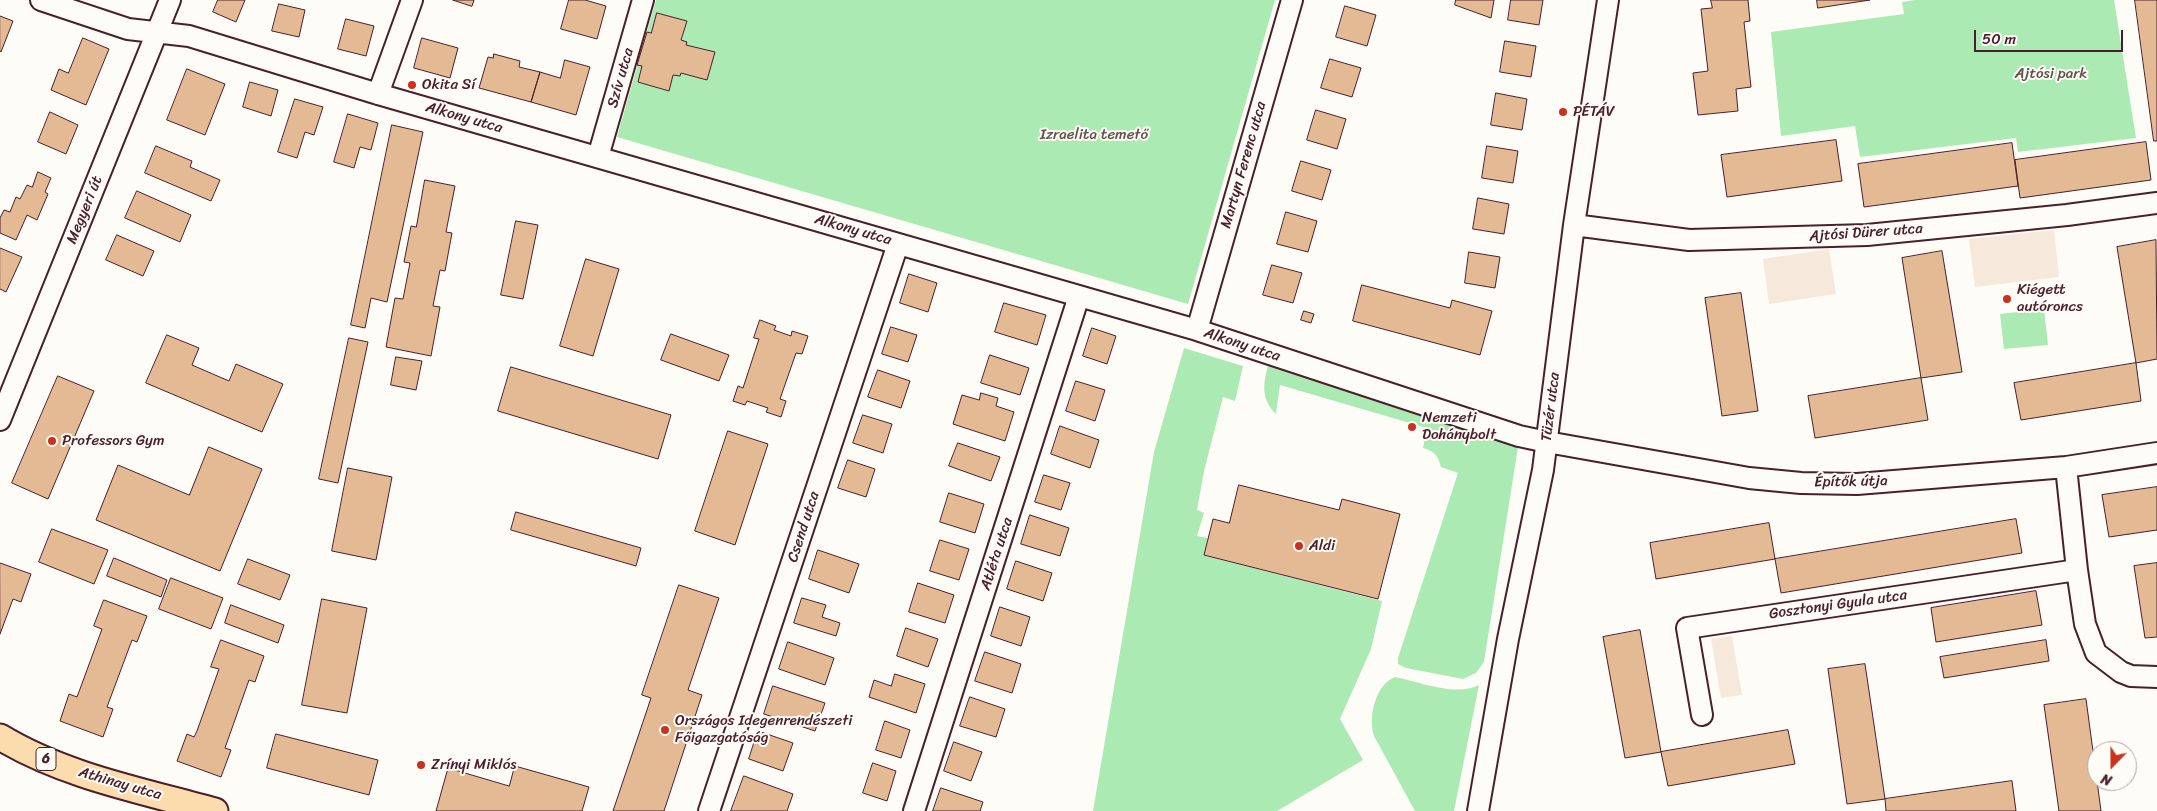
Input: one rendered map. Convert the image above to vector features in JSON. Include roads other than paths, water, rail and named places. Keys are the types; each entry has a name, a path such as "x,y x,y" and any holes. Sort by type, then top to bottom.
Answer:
{"main road":[{"name":"Athinay utca","path":"0,736 37,756 66,768 215,811"}],"street":[{"name":"Alkony utca","path":"42,0 128,29 189,36 378,94 1197,330 1519,436 1547,442"},
{"name":"Megyeri út","path":"0,420 170,0"},
{"path":"378,94 412,0"},
{"name":"Szív utca","path":"598,157 643,0"},
{"name":"Martyn Ferenc utca","path":"1197,330 1292,0"},
{"name":"Tüzér utca","path":"1478,811 1508,639 1543,470 1574,225 1608,0"},
{"name":"Ajtósi Dürer utca","path":"1574,225 1689,240 1867,235 2067,214 2157,202"},
{"name":"Csend utca","path":"709,811 898,244"},
{"name":"Atléta utca","path":"914,811 1079,296"},
{"name":"Építők útja","path":"1547,442 1748,478 1857,484 2066,467 2157,453"},
{"path":"2066,467 2077,570 2085,624 2092,647 2096,653 2121,672 2131,676 2157,677"},
{"name":"Gosztonyi Gyula utca","path":"1702,715 1687,628 2077,570"}],"place":[{"name":"Okita Sí","path":"412,85"},
{"name":"PÉTÁV","path":"1563,112"},
{"name":"Kiégett autóroncs","path":"2007,299"},
{"name":"Nemzeti Dohánybolt","path":"1412,427"},
{"name":"Professors Gym","path":"52,441"},
{"name":"Aldi","path":"1299,546"},
{"name":"Országos Idegenrendészeti Főigazgatóság","path":"665,730"},
{"name":"Zrínyi Miklós","path":"421,765"}],"park label":[{"name":"Ajtósi park","path":"2051,74"},
{"name":"Izraelita temető","path":"1094,135"}]}
